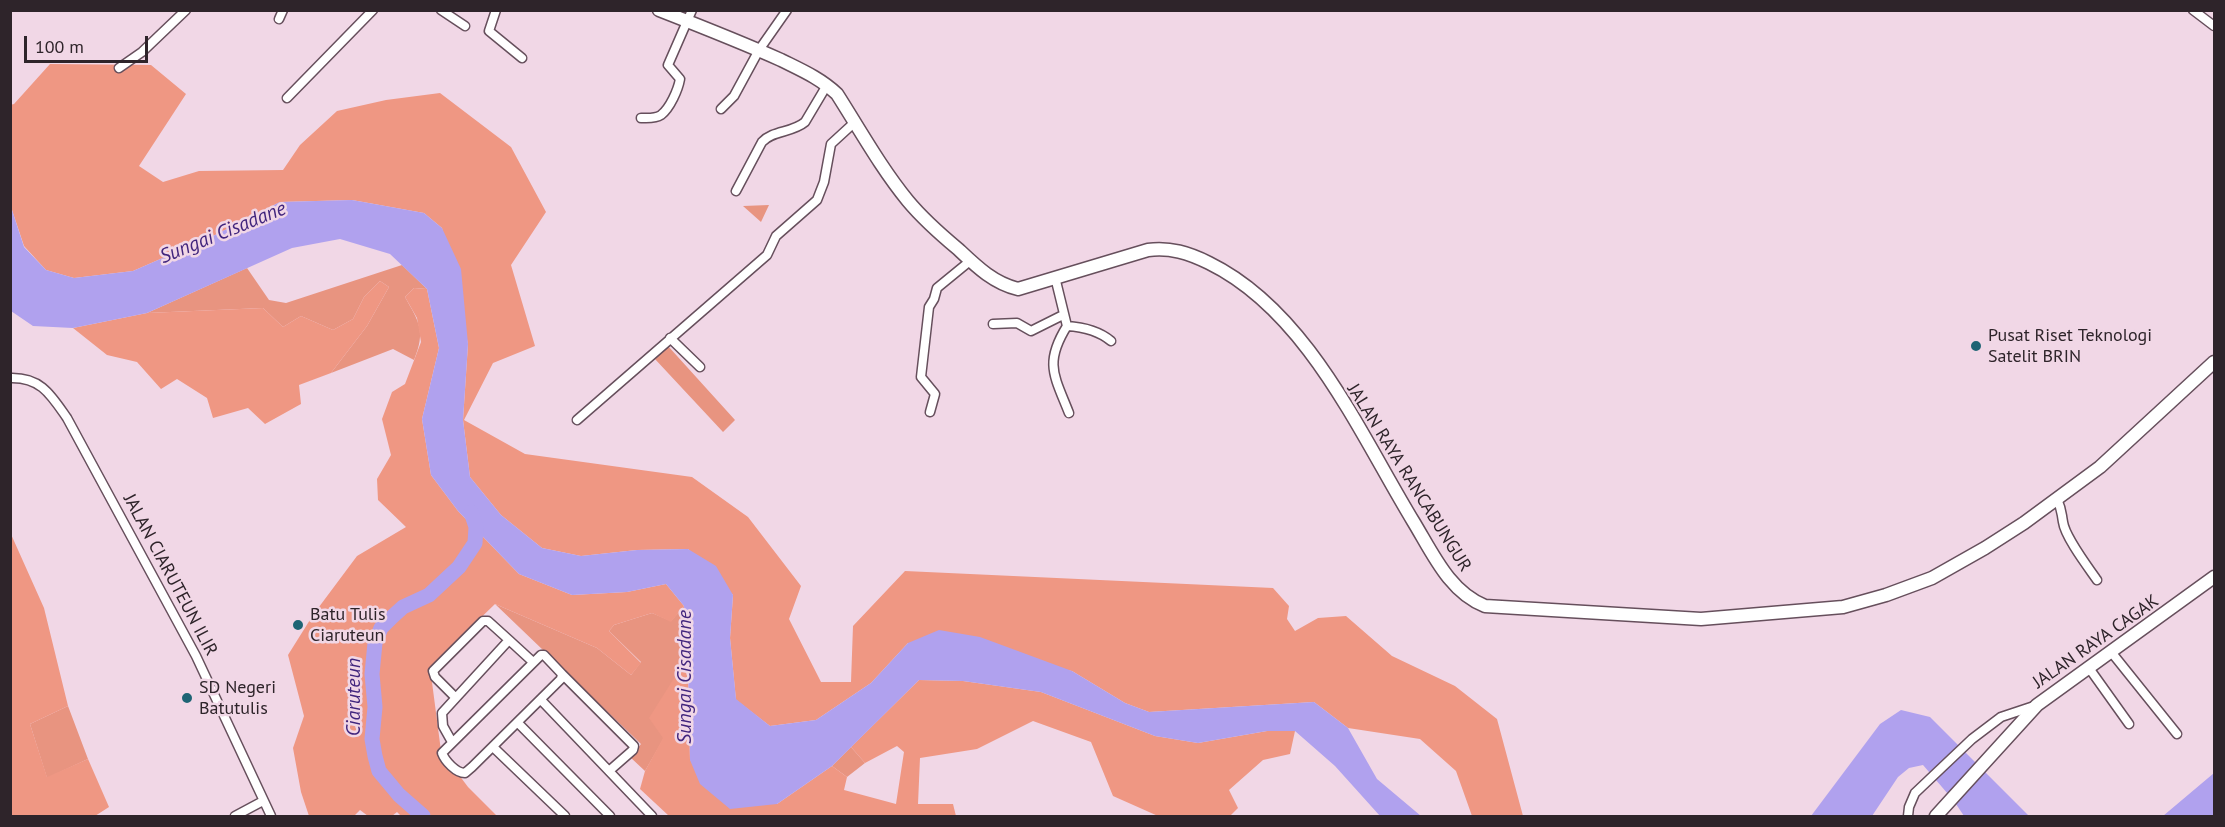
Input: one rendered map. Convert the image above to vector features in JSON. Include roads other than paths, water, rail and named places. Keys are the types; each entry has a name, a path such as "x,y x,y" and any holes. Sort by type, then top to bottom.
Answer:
{"main road":[{"name":"JALAN RAYA RANCABUNGUR","path":"659,10 691,16 818,78 827,85 837,94 893,182 909,202 926,221 993,279 1018,289 1158,249 1178,251 1197,257 1245,284 1276,312 1310,353 1359,427 1451,582 1466,597 1485,606 1701,619 1843,607 1886,596 1932,578 1994,542 2057,499 2100,467 2214,362"},
{"name":"JALAN RAYA CAGAK","path":"1936,816 2037,705 2214,577"}],"street":[{"path":"119,68 142,52 186,10"},
{"path":"287,98 373,10"},
{"path":"441,10 465,26"},
{"path":"496,10 489,31 522,58"},
{"path":"721,109 734,96 759,50 787,10"},
{"path":"2193,10 2214,26"},
{"path":"640,117 654,118 663,113 676,91 680,79 668,65 691,16"},
{"path":"736,191 766,137 806,122 827,85"},
{"path":"577,420 767,255 776,236 817,200 824,182 831,144 855,122"},
{"path":"930,412 935,394 921,377 929,307 937,288 970,261"},
{"path":"1055,277 1067,326"},
{"path":"993,324 1017,322 1031,331 1063,315"},
{"path":"1067,326 1088,329 1111,341"},
{"path":"1067,326 1056,344 1053,359 1059,387 1069,413"},
{"path":"670,338 700,367"},
{"name":"JALAN CIARUTEUN ILIR","path":"10,378 32,380 42,386 67,418 195,656 271,816"},
{"path":"2057,499 2064,514 2063,522 2068,533 2097,580"},
{"path":"455,697 435,677 433,671 483,621 488,621 533,662"},
{"path":"452,742 441,720 442,713 509,640"},
{"path":"2112,652 2177,734"},
{"path":"562,674 561,679 541,700 472,767 462,773 443,756 442,753 452,742 540,655 544,655 634,746 633,750 609,771"},
{"path":"2089,668 2129,724"},
{"path":"541,700 609,771 647,815"},
{"path":"1908,816 1912,799 1920,787 1972,739 2001,717 2037,705"},
{"path":"518,723 610,816"},
{"path":"493,747 565,816"},
{"path":"235,816 263,801"}],"water":[{"name":"Sungai Cisadane","path":"352,200 424,213 442,228 461,269 468,344 463,420 470,477 501,515 542,548 581,556 637,550 688,549 716,566 733,595 730,638 736,699 770,726 816,720 871,683 908,643 939,630 980,637 1072,671 1125,703 1149,712 1314,702 1348,728 1377,779 1421,816 1380,816 1335,766 1295,731 1267,731 1198,743 1155,736 1041,692 963,681 919,680 832,766 777,804 730,809 700,784 690,760 684,606 666,584 627,592 572,595 519,574 458,511 431,475 422,419 439,348 427,289 390,254 340,239 292,248 147,313 73,328 33,326 11,311 11,207 24,247 46,270 74,278 133,271 213,236 280,202"},
{"path":"1901,710 1930,717 2029,816 1964,816 1923,765 1909,768 1898,777 1872,816 1811,816 1880,724"},
{"path":"2214,773 2214,816 2163,816"}],"waterway":[{"name":"Ciaruteun","path":"423,816 399,795 379,771 372,739 375,707 372,674 375,643 381,628 403,607 429,595 459,567 475,543 476,527 471,512"}],"place":[{"name":"Pusat Riset Teknologi Satelit BRIN","path":"1976,346"},
{"name":"Batu Tulis Ciaruteun","path":"298,625"},
{"name":"SD Negeri Batutulis","path":"187,698"}]}
